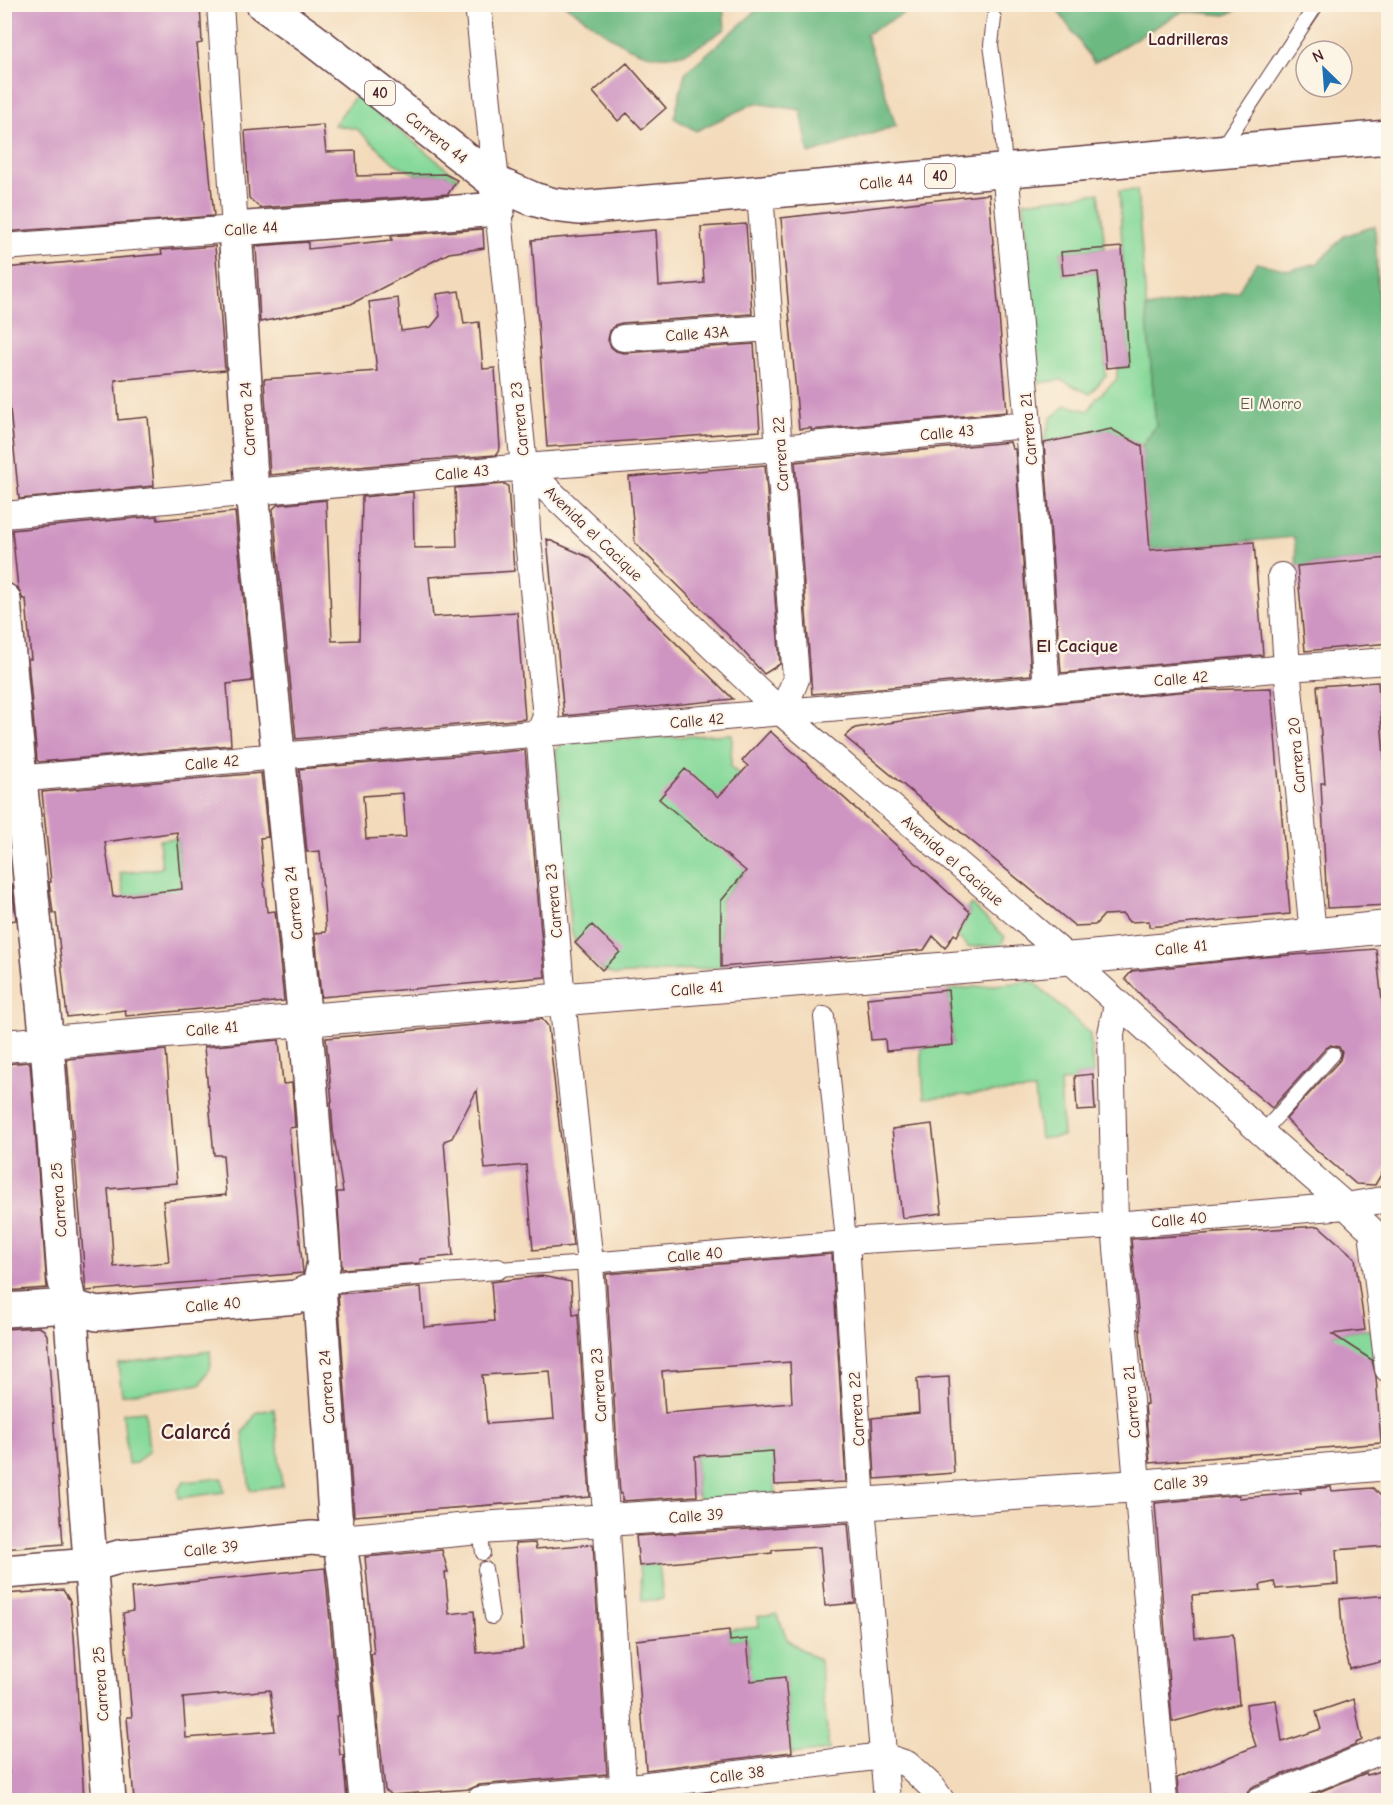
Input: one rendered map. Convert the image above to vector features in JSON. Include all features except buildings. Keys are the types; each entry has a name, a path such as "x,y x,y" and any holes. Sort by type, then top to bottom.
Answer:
{"main road":[{"name":"Carrera 44","path":"263,4 312,39 497,196"},
{"name":"Calle 44","path":"236,229 497,196 580,207 1389,137"},
{"name":"Carrera 24","path":"236,229 252,492 305,1020 324,1262 319,1286 334,1515 345,1576 366,1800"},
{"name":"Carrera 25","path":"4,600 12,779 47,1043 64,1277 70,1306 109,1800"},
{"name":"Calle 40","path":"4,1310 70,1306 97,1314 297,1297 319,1286"},
{"name":"Calle 39","path":"4,1572 91,1565 119,1557 312,1538 340,1541"}],"street":[{"name":"Carrera 24","path":"220,4 236,229"},
{"name":"Carrera 23","path":"478,4 524,467 527,530 546,717 539,733 561,999 590,1263 624,1794"},
{"name":"Carrera 21","path":"1005,169 1028,425 1047,690"},
{"name":"Carrera 22","path":"760,193 796,679 782,713"},
{"name":"Calle 44","path":"4,247 236,229"},
{"name":"Calle 43A","path":"623,338 770,328"},
{"name":"Calle 43","path":"4,515 524,467 779,448 1028,425"},
{"name":"Avenida el Cacique","path":"524,467 782,713 1068,958 1380,1239"},
{"name":"Carrera 20","path":"1281,576 1287,668 1312,934"},
{"name":"Calle 42","path":"12,779 1389,660"},
{"name":"Calle 41","path":"4,1046 1068,958 1389,927"},
{"name":"Carrera 21","path":"1117,1004 1111,1035 1115,1225 1164,1800"},
{"name":"Carrera 22","path":"824,1017 846,1241 862,1505 887,1800"},
{"name":"Calle 40","path":"590,1263 846,1241 1115,1225 1346,1206 1386,1195"},
{"path":"1380,1239 1389,1369"},
{"name":"Calle 40","path":"319,1286 349,1280 498,1269"},
{"name":"Calle 39","path":"340,1541 481,1540 607,1521 1139,1486 1389,1464"},
{"path":"1260,1800 1389,1748"},
{"path":"884,1756 907,1764 932,1787 940,1800"},
{"name":"Calle 38","path":"480,1800 624,1794 884,1756"}],"lane":[{"path":"1220,151 1317,4"},
{"path":"994,18 992,45 1005,169"},
{"path":"1262,1133 1333,1054"},
{"name":"Calle 40","path":"498,1269 590,1263"},
{"path":"485,1569 492,1617"}],"green space":[{"path":"764,4 919,5 866,34 896,126 809,154 801,110 755,103 696,131 674,118 685,73"},
{"path":"565,5 723,5 725,29 685,53 667,56 651,55 621,43"},
{"path":"1054,5 1245,5 1226,15 1183,11 1094,63"},
{"path":"356,95 458,178 457,180 445,174 416,174 394,163 357,129 334,125"},
{"path":"1137,190 1156,426 1142,446 1110,429 1043,443 1051,418 1066,405 1088,411 1097,398 1117,379 1117,367 1129,366 1119,191"},
{"path":"1099,193 1105,248 1061,252 1063,275 1098,272 1106,375 1090,394 1061,380 1038,383 1024,202"},
{"name":"El Morro","path":"1375,226 1379,320 1388,359 1388,558 1297,566 1294,537 1150,550 1142,446 1156,426 1146,308 1238,291 1256,263 1290,270 1318,263 1344,236"},
{"path":"732,734 731,767 766,800 749,866 721,901 721,967 615,975 602,970 575,943 571,928 556,750 565,742"},
{"path":"177,838 185,920 155,892 124,896 120,873 162,868 159,840"},
{"path":"971,904 1005,937 1001,945 968,947 957,936 970,912 967,909"},
{"path":"1033,981 1090,1034 1093,1074 1075,1076 1075,1081 1060,1082 1063,1136 1040,1139 1035,1090 924,1098 921,1048 953,1044 948,990"},
{"path":"1375,1330 1380,1367 1375,1368 1372,1360 1316,1336"},
{"path":"210,1351 211,1365 201,1384 122,1395 118,1364"},
{"path":"274,1409 282,1486 250,1490 243,1433 257,1412"},
{"path":"145,1411 149,1451 136,1463 128,1464 123,1413"},
{"path":"773,1451 776,1495 698,1500 695,1456"},
{"path":"222,1478 224,1492 179,1498 178,1490 184,1482"},
{"path":"659,1564 663,1599 642,1601 639,1566"},
{"path":"777,1614 788,1641 820,1661 829,1750 792,1754 785,1678 743,1682 750,1666 747,1639 730,1641 729,1630 759,1627 758,1616"}],"district":[{"name":"Ladrilleras","path":"1188,39"},
{"name":"El Cacique","path":"1077,646"},
{"name":"Calarcá","path":"196,1431"}]}
